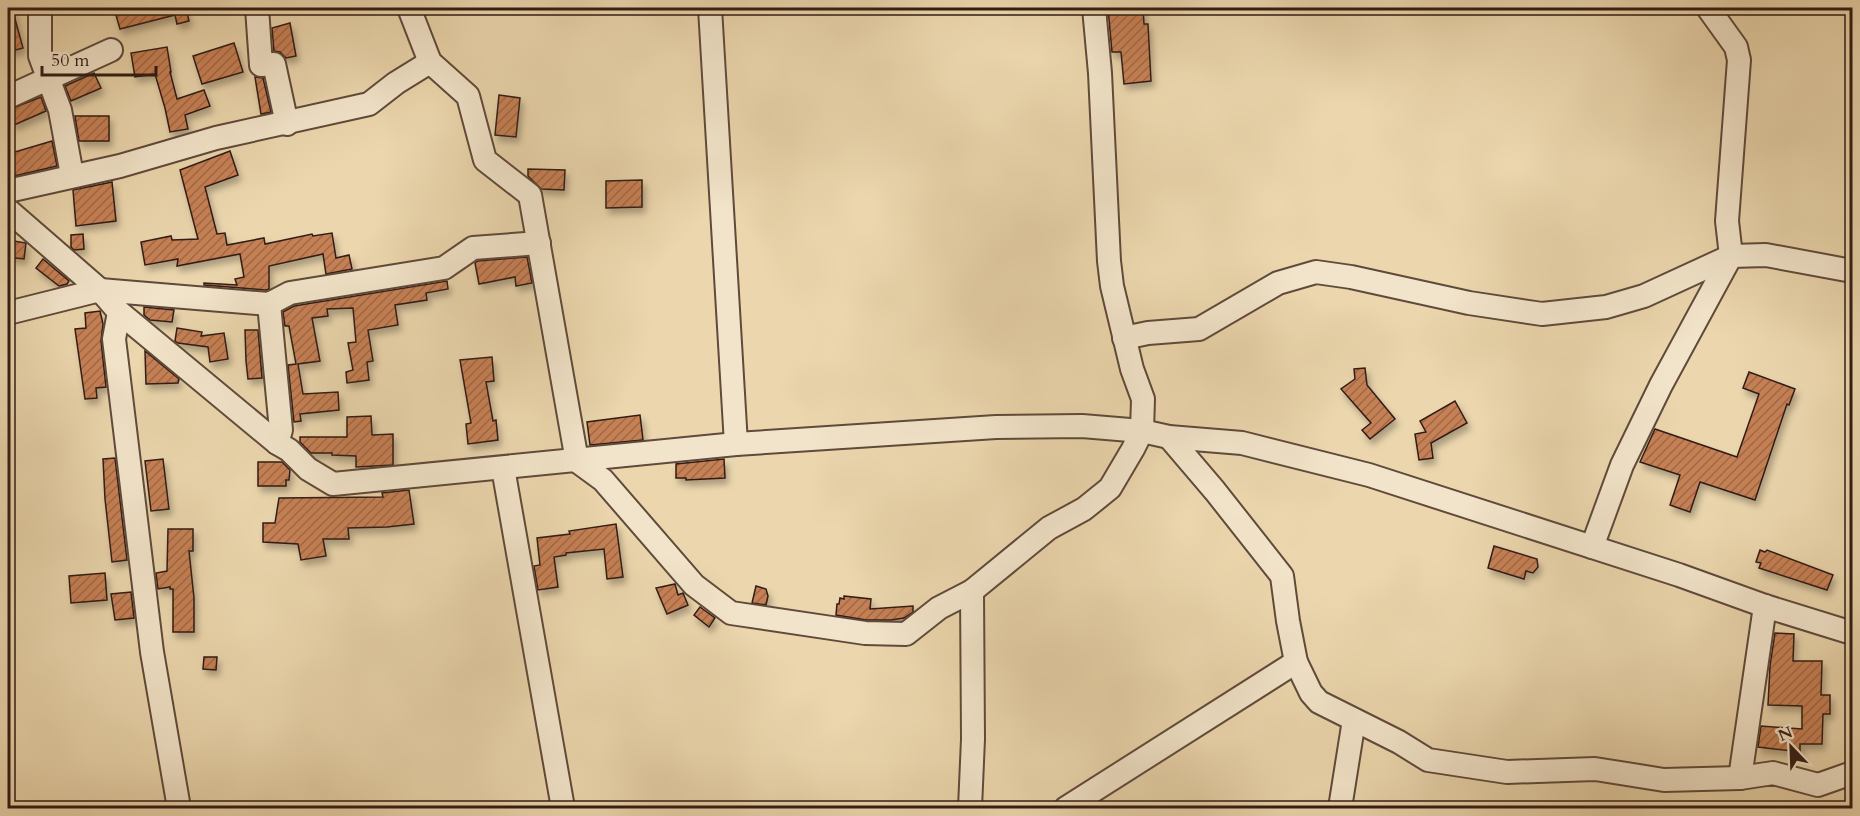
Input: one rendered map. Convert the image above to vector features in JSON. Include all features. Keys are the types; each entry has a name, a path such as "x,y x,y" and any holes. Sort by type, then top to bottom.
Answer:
{"street":[{"path":"40,8 40,56 60,110 72,175"},
{"path":"257,8 261,65 274,64 287,123"},
{"path":"409,8 430,62 468,96 485,160 530,195 577,461 603,480 694,585 731,613 865,633 906,634 939,608 972,591 1049,528 1084,509 1110,488 1142,431 1143,399 1124,339 1109,261 1100,73 1094,8"},
{"path":"710,8 736,444"},
{"path":"1592,547 1622,465 1661,385 1731,256 1727,221 1739,60 1736,47 1708,8"},
{"path":"8,97 111,50"},
{"path":"8,191 120,166 216,138 369,104 396,83 430,62"},
{"path":"8,210 100,290 119,312 277,443 289,450 308,469 333,484 736,444 996,426 1082,426 1142,431 1168,437 1242,443 1369,475 1852,633"},
{"path":"8,313 100,290 270,304 290,292 444,268 473,248 539,243"},
{"path":"1124,339 1148,333 1199,329 1278,283 1316,272 1352,277 1469,303 1542,314 1606,308 1644,296 1731,256 1766,255 1852,271"},
{"path":"270,304 281,430 277,443"},
{"path":"119,312 114,339 152,652 179,808"},
{"path":"1168,437 1215,491 1282,576 1296,662 1311,693 1319,702 1428,759 1508,772 1595,769 1664,780 1740,778 1773,773 1818,785 1852,772"},
{"path":"503,468 563,808"},
{"path":"970,808 973,739 972,591"},
{"path":"1740,778 1766,606"},
{"path":"1066,808 1296,662"},
{"path":"1340,808 1354,720"}],"building":[{"path":"8,8 12,8 23,48 8,52"},
{"path":"114,8 186,8 189,21 177,24 175,15 120,29"},
{"path":"1108,8 1143,8 1144,24 1148,24 1151,81 1124,84 1121,52 1112,52"},
{"path":"290,23 296,56 286,58 280,52 274,51 272,28"},
{"path":"234,43 243,72 202,84 193,56"},
{"path":"167,47 177,99 204,90 210,106 185,115 188,129 170,132 155,74 135,77 131,53"},
{"path":"94,73 101,88 71,101 65,86"},
{"path":"255,77 263,78 271,112 261,114"},
{"path":"499,95 520,98 516,137 495,135"},
{"path":"41,97 46,111 14,125 8,110"},
{"path":"75,116 109,116 109,141 79,141"},
{"path":"52,141 57,166 14,176 8,154"},
{"path":"230,151 238,175 205,187 217,234 225,233 227,245 264,238 265,244 312,234 313,236 332,233 336,258 349,255 352,269 326,274 323,254 269,266 269,289 266,290 204,285 204,283 237,285 235,279 244,277 240,254 177,266 178,259 145,265 141,242 171,236 172,240 198,239 180,170"},
{"path":"528,169 565,170 564,190 541,189 528,176"},
{"path":"642,180 642,207 606,208 606,181"},
{"path":"112,182 116,221 76,226 73,190"},
{"path":"83,234 84,249 74,250 71,247 71,235"},
{"path":"8,240 26,243 24,259 8,257"},
{"path":"527,257 532,283 516,286 515,277 479,284 475,263 478,261"},
{"path":"43,259 69,281 67,284 59,286 36,268"},
{"path":"447,281 448,289 426,293 427,300 395,305 398,325 368,330 373,361 367,362 369,380 347,383 346,372 353,370 348,343 356,342 353,308 327,309 328,316 312,318 320,361 298,364 303,394 338,392 339,410 300,414 301,421 294,422 288,365 296,364 289,326 285,326 283,312 294,306"},
{"path":"144,307 174,310 172,322 150,320 144,315"},
{"path":"100,311 103,324 101,341 106,387 96,388 97,398 85,399 75,329 86,328 85,313"},
{"path":"177,328 202,332 201,336 224,333 228,359 210,362 208,347 178,343 175,341"},
{"path":"245,330 258,330 262,378 248,379"},
{"path":"145,351 179,379 178,383 146,384"},
{"path":"492,357 494,381 486,382 493,421 496,420 498,440 468,444 466,424 471,423 460,360"},
{"path":"1365,368 1367,385 1395,419 1370,439 1362,430 1371,423 1341,389 1355,379 1354,369"},
{"path":"1749,372 1795,389 1789,405 1787,404 1755,500 1700,482 1690,512 1670,505 1680,475 1640,462 1655,429 1737,457 1759,394 1743,388"},
{"path":"1455,401 1467,423 1431,443 1433,458 1419,460 1415,434 1426,432 1420,421"},
{"path":"640,415 643,440 590,445 587,422"},
{"path":"371,416 372,435 393,434 393,465 356,467 356,456 311,453 300,442 300,437 347,437 347,417"},
{"path":"115,458 127,560 112,562 103,459"},
{"path":"163,459 169,509 151,511 145,461"},
{"path":"724,459 725,478 686,480 686,478 676,478 676,464"},
{"path":"258,462 282,462 290,470 286,486 258,486"},
{"path":"409,490 414,524 348,528 349,539 323,539 326,556 301,560 298,544 263,542 263,523 275,523 279,498 383,497 382,493"},
{"path":"616,524 623,577 607,579 604,549 566,553 566,555 554,557 558,587 538,590 534,566 540,565 537,538 570,534 569,531"},
{"path":"168,529 193,529 193,551 189,551 194,598 194,632 173,632 173,589 170,587 158,589 156,573 167,571"},
{"path":"1494,546 1537,559 1538,567 1533,573 1526,571 1524,579 1488,568"},
{"path":"1760,550 1765,552 1767,550 1833,575 1827,590 1759,568 1761,563 1756,562"},
{"path":"105,573 107,600 71,603 69,576"},
{"path":"675,584 678,595 683,593 688,605 667,614 656,588"},
{"path":"756,586 766,589 768,596 766,605 752,603"},
{"path":"131,592 134,618 115,620 111,594"},
{"path":"844,596 871,599 870,609 913,606 913,612 904,618 891,620 866,620 836,615 837,604 840,598 844,599"},
{"path":"700,607 715,618 709,627 694,615"},
{"path":"1775,633 1794,634 1793,661 1822,661 1821,695 1830,695 1830,714 1823,714 1822,744 1800,744 1800,752 1758,747 1761,726 1802,729 1802,706 1768,705"},
{"path":"204,657 217,657 216,670 203,669"}]}
